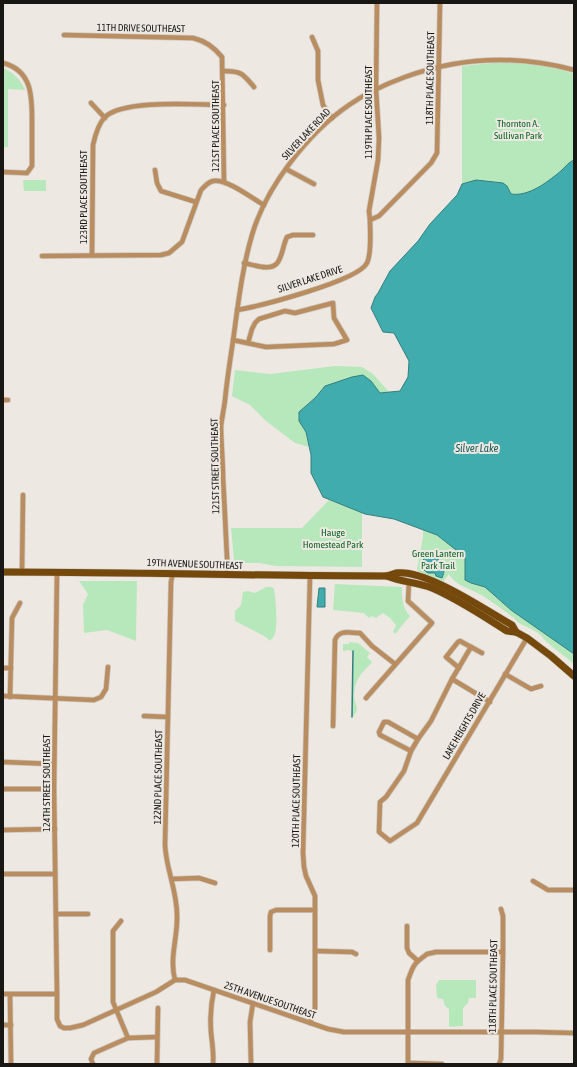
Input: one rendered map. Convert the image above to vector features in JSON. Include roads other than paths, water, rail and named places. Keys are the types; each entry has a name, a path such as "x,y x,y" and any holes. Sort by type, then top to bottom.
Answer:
{"main road":[{"name":"19TH AVENUE SOUTHEAST","path":"3,572 173,573 310,576 387,576 397,573 410,574 435,582 452,590 512,625 516,632"},
{"name":"19TH AVENUE SOUTHEAST","path":"387,576 397,580 430,587 443,593 507,631 516,632 527,638 551,656 574,676"}],"street":[{"name":"119TH PLACE SOUTHEAST","path":"370,220 378,160 379,138 376,89 377,3"},
{"name":"118TH PLACE SOUTHEAST","path":"370,220 379,216 431,163 437,153 440,3"},
{"name":"11TH DRIVE SOUTHEAST","path":"64,35 193,38 205,41 215,48"},
{"path":"312,37 318,51 318,80 322,105 332,118"},
{"name":"121ST PLACE SOUTHEAST","path":"215,48 222,57 223,71 224,182"},
{"name":"SILVER LAKE ROAD","path":"237,310 244,263 252,233 264,205 275,185 306,145 332,118 358,99 376,89 413,74 439,67 475,61 514,60 556,65 574,70"},
{"path":"3,63 23,75 31,92 32,166 27,172 3,172"},
{"name":"121ST PLACE SOUTHEAST","path":"223,71 234,71 243,74 254,87"},
{"path":"91,102 105,118 119,110 138,106 224,105"},
{"name":"123RD PLACE SOUTHEAST","path":"92,255 93,145 96,132 105,118"},
{"path":"286,169 314,184"},
{"path":"155,170 157,183 161,191 196,202"},
{"path":"42,256 169,253 182,242 201,190 213,181 224,182 264,205"},
{"name":"SILVER LAKE DRIVE","path":"237,310 338,282 356,273 367,263 369,256 370,220"},
{"path":"244,263 265,268 274,265 278,262 287,237 293,235 313,235"},
{"path":"233,340 266,347 334,344 347,340 334,318 333,303 295,313 285,311 259,319 252,329 248,343"},
{"name":"121ST STREET SOUTHEAST","path":"228,575 221,426 237,310"},
{"path":"22,572 23,495"},
{"name":"124TH STREET SOUTHEAST","path":"57,572 54,764 57,994"},
{"name":"122ND PLACE SOUTHEAST","path":"173,573 171,582 165,845 166,860 176,896 177,934 172,958 175,980"},
{"name":"120TH PLACE SOUTHEAST","path":"310,576 304,867 306,876 315,896 316,1008 310,1023"},
{"path":"366,698 432,623 408,601 409,582"},
{"path":"10,697 12,618 20,603"},
{"path":"333,726 336,635 340,632 360,633 372,646 396,664"},
{"name":"LAKE HEIGHTS DRIVE","path":"411,751 404,771 386,797 380,802 379,832 390,841 417,823 527,638"},
{"path":"459,668 447,659 447,655 458,642 462,641 482,653"},
{"path":"418,739 388,722 384,722 379,730 380,735 411,751 431,721 452,679 471,647"},
{"path":"3,696 94,700 102,697 106,689 108,667"},
{"path":"3,668 11,668"},
{"path":"506,674 531,689 541,686"},
{"path":"452,679 490,702"},
{"path":"144,716 168,717"},
{"path":"3,762 54,764"},
{"path":"3,789 54,789"},
{"path":"3,830 55,830"},
{"path":"3,874 56,874"},
{"path":"172,879 199,878 215,883"},
{"path":"533,881 548,890 574,890"},
{"name":"118TH PLACE SOUTHEAST","path":"500,1064 503,952 503,916 501,909"},
{"path":"270,950 271,912 276,910 315,910"},
{"path":"56,914 88,914"},
{"path":"121,921 113,931 113,1002 128,1038"},
{"path":"407,926 409,953 418,961"},
{"path":"316,951 352,952 356,954"},
{"path":"442,1064 408,1064 408,980 412,970 418,961 427,954 436,952 503,952"},
{"path":"3,994 57,994 57,1019 60,1026 70,1028 83,1025 156,992 175,980"},
{"name":"25TH AVENUE SOUTHEAST","path":"175,980 186,980 328,1029 344,1032 574,1033"},
{"path":"213,1064 211,1031 214,990"},
{"path":"10,994 11,1064"},
{"path":"251,1064 250,1022 253,1004"},
{"path":"157,1064 158,1008"},
{"path":"3,1025 11,1025"},
{"path":"92,1064 91,1059 94,1053 128,1038 157,1037"}],"water":[{"name":"Silver Lake","path":"574,160 574,654 511,610 485,587 465,580 465,557 437,535 394,519 365,514 323,497 311,473 311,455 306,432 299,421 299,412 316,397 325,386 352,377 363,375 371,381 380,393 400,391 408,377 409,361 394,333 383,332 371,308 375,297 390,271 457,195 462,184 476,180 503,183 507,186 511,194 525,193 532,191 545,183"},
{"path":"427,555 441,562 444,569 442,578 436,576 435,573 428,573 424,570 424,556"},
{"path":"319,588 325,588 325,607 317,607"}],"waterway":[{"path":"352,717 353,651"}],"park label":[{"name":"Thornton A. Sullivan Park","path":"518,128"},
{"name":"Hauge Homestead Park","path":"333,538"},
{"name":"Green Lantern Park Trail","path":"438,558"}]}
